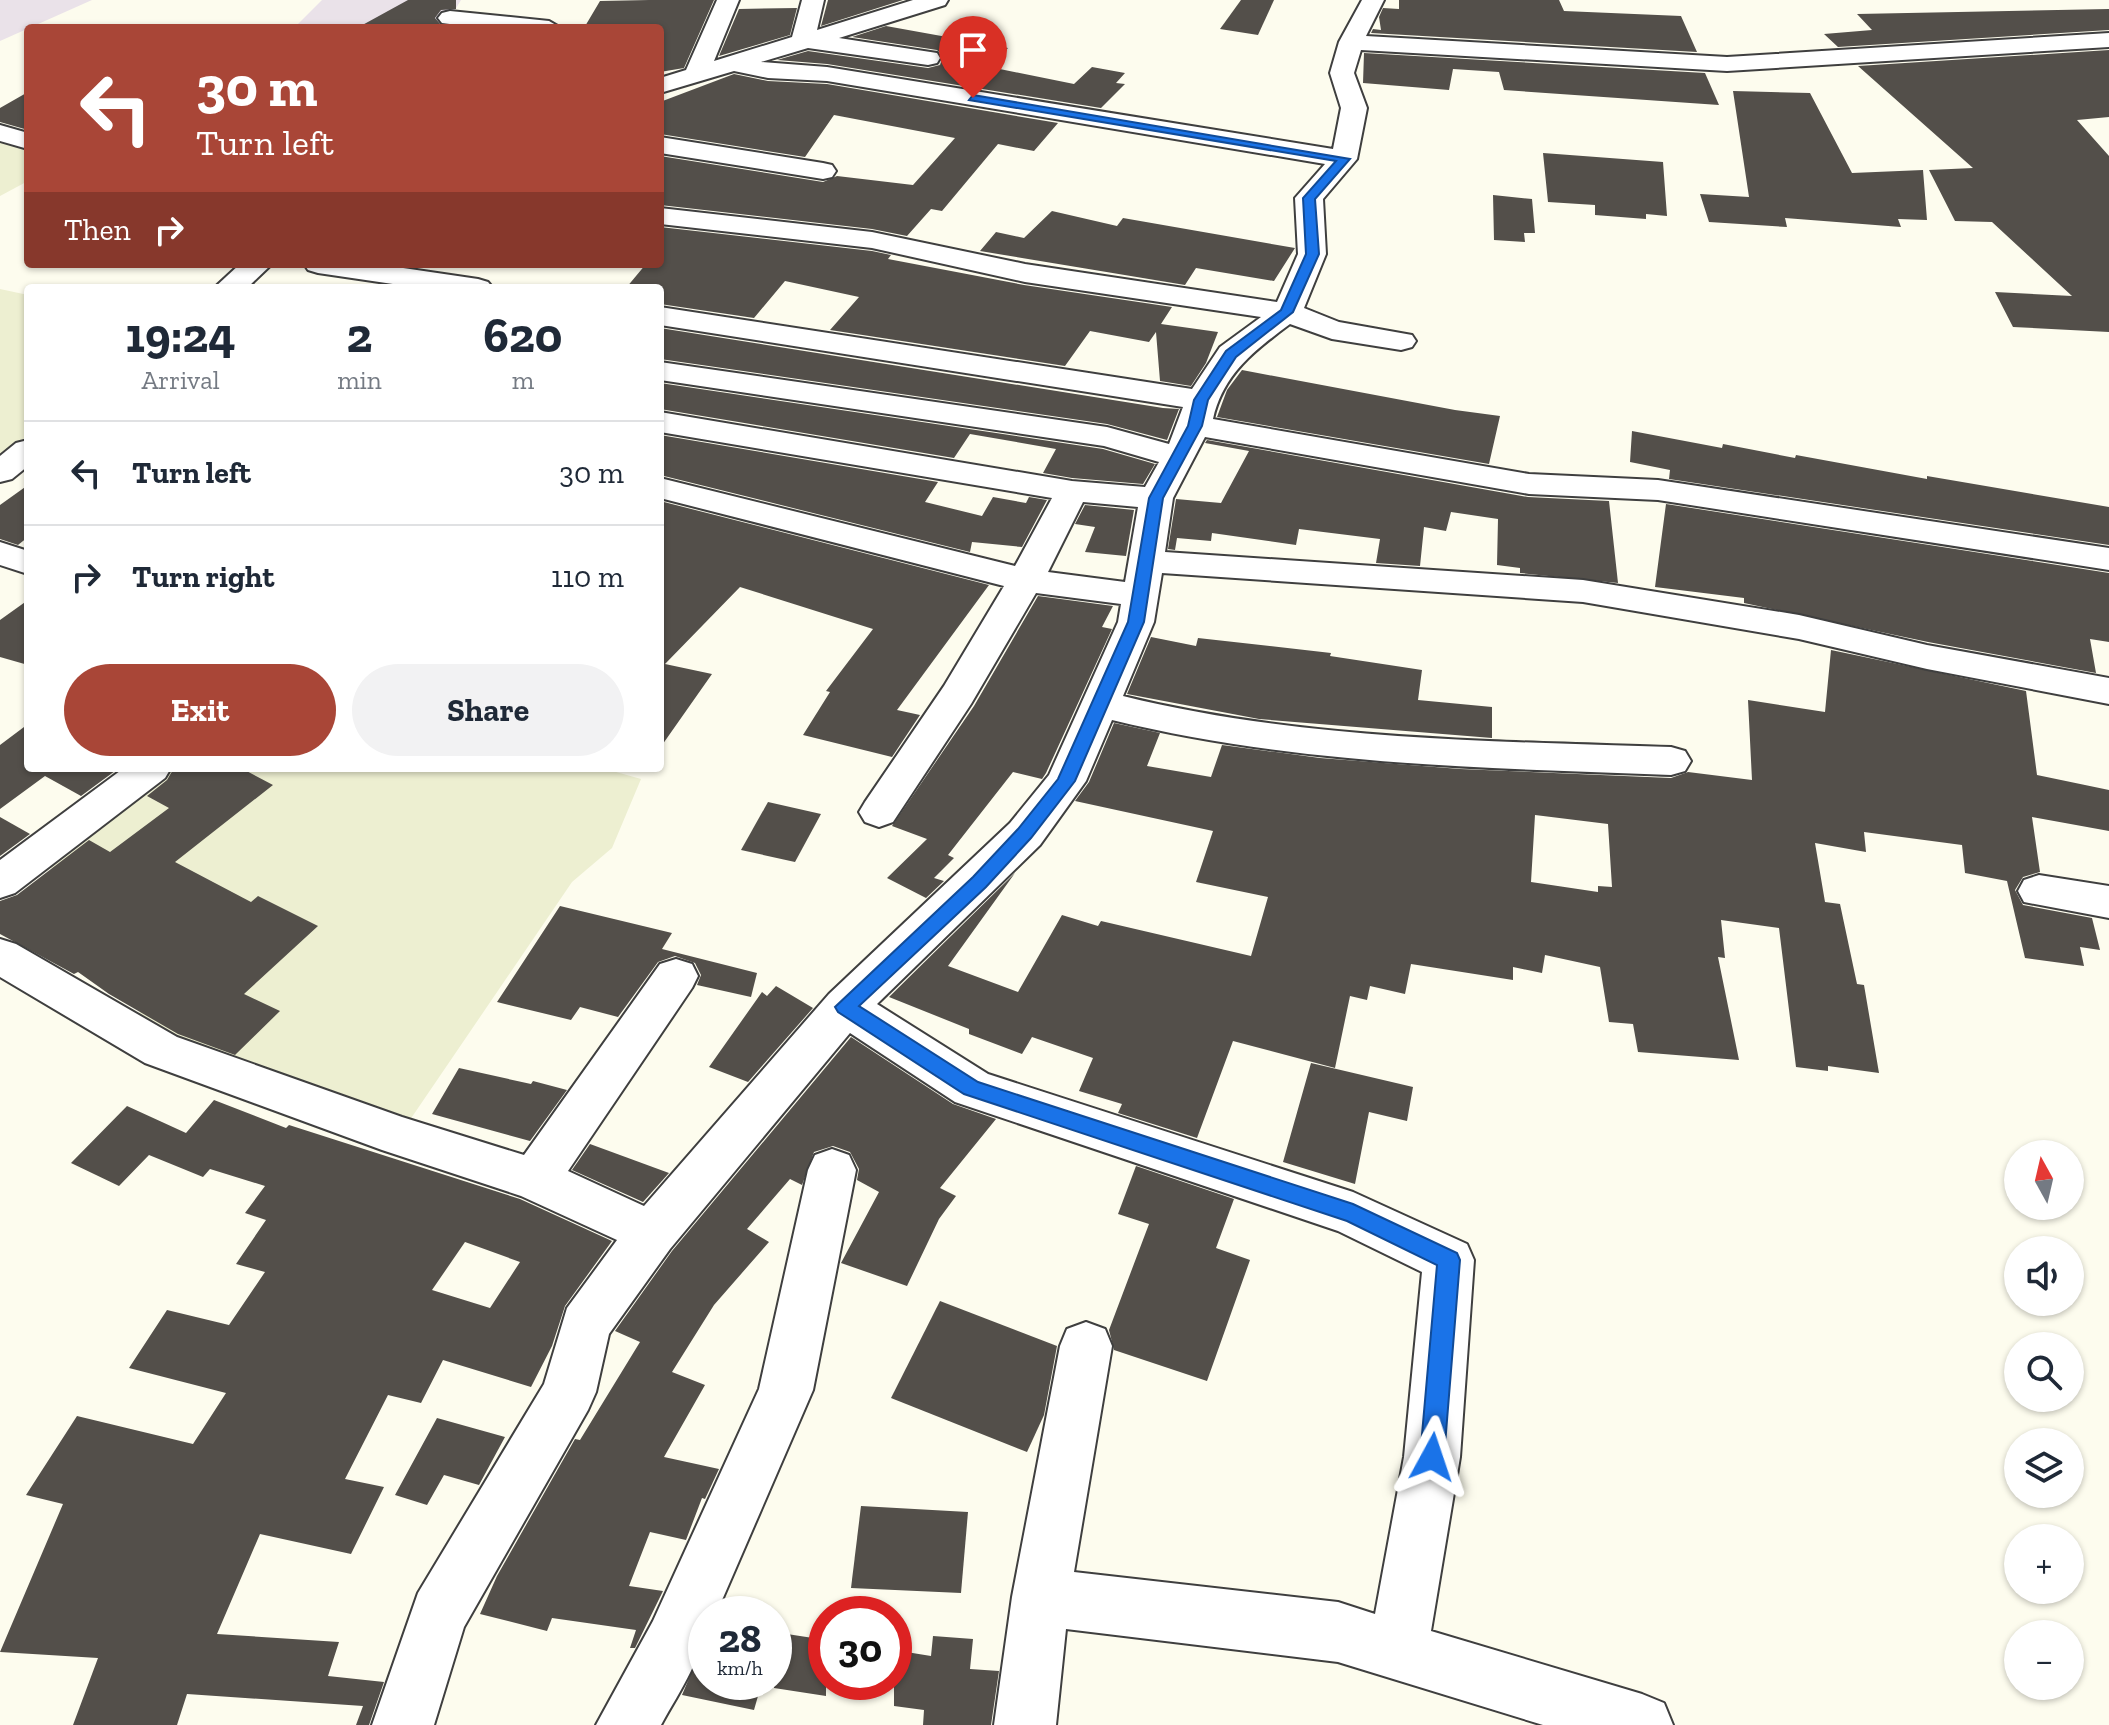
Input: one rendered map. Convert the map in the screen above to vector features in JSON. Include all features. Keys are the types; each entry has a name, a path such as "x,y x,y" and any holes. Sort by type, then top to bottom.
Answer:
{"street":[{"path":"696,75 728,0"},
{"path":"803,40 813,0"},
{"path":"664,85 937,0"},
{"path":"403,1725 439,1614 569,1392 585,1325 652,1233 845,1007 979,882 1025,834 1066,781 1136,622 1156,498 1231,354 1287,312 1312,254 1309,198 1344,159 1354,108 1342,73 1351,42 1373,0"},
{"path":"454,15 520,24"},
{"path":"803,40 928,58"},
{"path":"1351,42 1727,64 2109,40"},
{"path":"736,64 768,71 827,74 1344,159"},
{"path":"0,133 24,140"},
{"path":"664,146 823,171"},
{"path":"664,216 872,240 1025,273 1287,312 1332,330 1401,341"},
{"path":"234,284 253,268"},
{"path":"345,268 451,284"},
{"path":"664,317 896,352 1529,484 1658,490 2109,559"},
{"path":"865,402 896,352"},
{"path":"664,372 1107,437 1176,456"},
{"path":"664,423 1072,491 1156,498"},
{"path":"0,472 24,453"},
{"path":"664,489 1029,581 1143,579 1583,591 1799,627 1927,657 2109,691"},
{"path":"879,812 959,698 1029,581 1072,491"},
{"path":"0,553 24,562"},
{"path":"1102,704 1265,737 1449,751 1671,761"},
{"path":"0,882 146,772"},
{"path":"2039,891 2109,902"},
{"path":"0,956 161,1050 399,1136 535,1179 652,1233"},
{"path":"535,1179 676,976"},
{"path":"845,1007 972,1088 1353,1214 1449,1260 1432,1457 1398,1650"},
{"path":"627,1725 674,1642 786,1390 832,1170"},
{"path":"1025,1725 1041,1597 1086,1346"},
{"path":"1041,1597 1338,1632 1642,1725"}],"shaded area":[{"path":"0,0 92,0 38,24 24,24 24,30 0,41"},
{"path":"322,0 461,0 450,18 451,24 298,24"}],"green space":[{"path":"0,133 24,140 24,183 0,196"},
{"path":"0,289 24,294 24,453 0,472"},
{"path":"150,772 616,772 641,779 612,848 572,882 399,1136 120,1028 197,967 39,860"}],"building":[{"path":"408,0 456,0 456,9 441,10 435,18 440,24 364,24"},
{"path":"714,0 684,68 664,71 664,24 586,24 600,1"},
{"path":"828,0 903,0 821,26"},
{"path":"1241,0 1274,0 1258,35 1220,29"},
{"path":"1399,0 1559,0 1564,11 1681,16 1697,52 1371,33 1373,29 1381,30 1379,17 1383,8 1399,9"},
{"path":"797,8 790,35 719,56 739,9"},
{"path":"2109,9 2109,30 1838,47 1824,34 1872,30 1857,14"},
{"path":"886,26 1008,48 990,67 1074,84 1092,67 1125,73 1116,83 1125,84 1101,108 827,64 777,60 808,51 928,68 940,65 943,56 937,50 852,37"},
{"path":"2109,50 2109,117 2077,120 2109,156 2109,332 2013,327 1995,292 2072,296 1992,222 1955,221 1929,170 1973,168 1858,66"},
{"path":"1364,53 1705,73 1719,105 1504,90 1499,72 1453,69 1449,90 1363,83"},
{"path":"734,74 768,81 827,84 1058,123 1034,151 998,144 942,211 931,209 907,236 872,229 664,205 664,157 823,182 837,176 913,185 955,138 834,115 805,157 664,135 664,100"},
{"path":"1733,91 1810,93 1852,173 1923,170 1927,220 1898,219 1901,227 1785,218 1787,227 1709,222 1700,194 1749,197"},
{"path":"24,94 24,129 0,122 0,108"},
{"path":"1543,153 1663,162 1667,216 1646,214 1646,219 1595,215 1595,205 1548,202"},
{"path":"1493,195 1532,199 1535,233 1524,233 1525,242 1494,240"},
{"path":"1052,211 1117,226 1123,218 1295,248 1274,281 1196,268 1185,285 980,251 996,232 1024,238"},
{"path":"664,227 872,251 891,255 888,259 1024,285 1172,307 1161,324 1218,332 1206,363 1191,386 1160,381 1156,332 1149,342 1090,331 1065,366 830,330 859,297 785,281 754,318 664,305 664,284 629,284 643,268 664,268"},
{"path":"664,329 1179,409 1167,440 1107,424 664,360"},
{"path":"1242,370 1500,416 1489,464 1217,417 1227,390"},
{"path":"664,384 1103,449 1155,464 1143,484 1072,478 1043,473 1056,449 970,434 954,458 664,410"},
{"path":"1632,431 1722,448 1723,444 1795,458 1796,455 2109,507 2109,545 1669,479 1670,470 1630,462"},
{"path":"664,436 938,482 925,502 982,516 993,497 1026,503 1029,497 1047,500 1022,547 972,542 970,552 664,476"},
{"path":"1207,440 1528,497 1609,501 1618,583 1520,573 1520,568 1497,565 1498,519 1451,512 1446,531 1424,527 1420,566 1376,563 1380,539 1299,529 1296,545 1212,533 1211,541 1177,538 1175,550 1168,549 1176,499 1221,503 1249,451 1205,443"},
{"path":"24,488 24,540 18,545 0,539 0,505"},
{"path":"664,502 989,585 897,710 920,715 892,757 803,735 830,692 826,691 873,629 740,587 665,664 712,674 664,742"},
{"path":"1666,504 2109,573 2109,642 2090,639 2096,673 1744,603 1744,598 1655,587"},
{"path":"1085,505 1134,510 1126,556 1085,552 1095,527 1075,524"},
{"path":"1038,596 1113,606 1102,627 1112,629 1042,779 1013,772 948,855 954,858 934,878 944,881 926,898 887,878 927,839 892,826 974,706"},
{"path":"24,603 24,664 0,657 0,620"},
{"path":"1151,637 1196,646 1198,638 1331,653 1330,656 1422,670 1418,700 1492,707 1492,738 1259,719 1127,694"},
{"path":"1831,650 2026,691 2037,775 2109,790 2109,831 2032,817 2040,872 2023,877 2015,890 2023,905 2092,918 2100,950 2080,947 2084,966 2025,958 2007,881 1965,873 1962,845 1864,832 1866,852 1815,843 1825,902 1840,904 1857,984 1864,985 1879,1073 1828,1066 1828,1071 1796,1067 1779,928 1721,920 1725,958 1718,957 1739,1060 1638,1052 1633,1024 1609,1022 1600,967 1545,955 1542,973 1513,967 1513,980 1411,964 1405,994 1370,986 1367,1000 1350,996 1335,1068 1233,1041 1197,1138 1118,1113 1122,1104 1079,1091 1093,1058 1032,1037 1022,1054 969,1034 969,1029 889,997 1015,873 948,966 1018,992 1062,915 1098,926 1101,921 1251,956 1268,897 1196,882 1213,831 1075,801 1089,782 1114,723 1160,733 1147,766 1211,777 1222,745 1320,758 1460,769 1671,778 1688,772 1752,780 1748,700 1825,712","holes":["1535,815 1608,824 1612,887 1598,886 1598,892 1531,882"]},
{"path":"24,727 24,772 114,772 81,796 45,776 0,809 0,745"},
{"path":"172,772 249,772 273,785 175,862 251,902 258,896 318,926 244,994 280,1011 235,1055 178,1034 78,972 74,974 0,934 0,901 17,895 89,840 110,852 169,808 147,796 167,780"},
{"path":"768,802 821,814 795,862 741,850"},
{"path":"0,817 30,834 0,856"},
{"path":"560,906 672,933 662,949 757,973 751,997 697,985 701,975 695,963 675,956 658,962 618,1017 580,1007 571,1020 497,1002"},
{"path":"776,986 813,1008 748,1082 709,1067 762,992 767,996"},
{"path":"851,1037 953,1104 996,1119 940,1188 956,1196 939,1219 907,1286 841,1263 879,1192 857,1180 859,1169 850,1152 833,1146 814,1152 802,1185 790,1179 747,1229 769,1242 714,1305 672,1372 705,1385 664,1457 719,1469 705,1499 702,1498 686,1540 650,1532 629,1586 663,1591 635,1648 630,1648 636,1630 552,1618 547,1631 480,1614 497,1576 575,1439 580,1440 640,1342 615,1331 672,1251"},
{"path":"1311,1063 1413,1087 1407,1121 1369,1112 1355,1184 1283,1162"},
{"path":"459,1068 567,1090 530,1141 432,1114"},
{"path":"214,1100 286,1128 289,1125 520,1199 612,1241 565,1306 552,1346 531,1387 443,1360 421,1403 388,1395 345,1479 384,1487 351,1554 260,1534 217,1634 339,1642 328,1676 384,1682 369,1725 356,1725 363,1706 187,1694 177,1725 73,1725 98,1658 0,1652 63,1504 26,1495 77,1416 193,1444 226,1393 129,1368 167,1310 229,1325 265,1272 236,1264 266,1220 245,1213 265,1186 210,1169 203,1177 149,1155 119,1186 71,1163 127,1106 186,1133","holes":["465,1242 520,1262 490,1308 432,1290"]},
{"path":"590,1144 669,1173 643,1202 572,1170"},
{"path":"1136,1166 1234,1199 1216,1248 1250,1260 1207,1381 1114,1350 1109,1330 1149,1224 1118,1214"},
{"path":"940,1301 1057,1346 1044,1415 1027,1452 891,1398"},
{"path":"437,1418 505,1437 479,1485 444,1475 427,1505 395,1495"},
{"path":"861,1506 968,1512 961,1593 851,1588"},
{"path":"792,1635 808,1637 808,1693 792,1691"},
{"path":"933,1636 973,1639 970,1669 999,1671 991,1725 923,1725 924,1710 894,1706 894,1700 912,1700 912,1653 931,1656"},
{"path":"688,1681 688,1696 682,1695"},
{"path":"706,1700 757,1700 754,1710"}],"route":[{"path":"973,98 1344,159 1309,198 1312,254 1287,312 1231,354 1201,400 1195,426 1176,456 1156,498 1143,561 1142,596 1136,622 1066,781 1025,834 979,882 845,1007 972,1088 1353,1214 1449,1260 1432,1457"}]}
